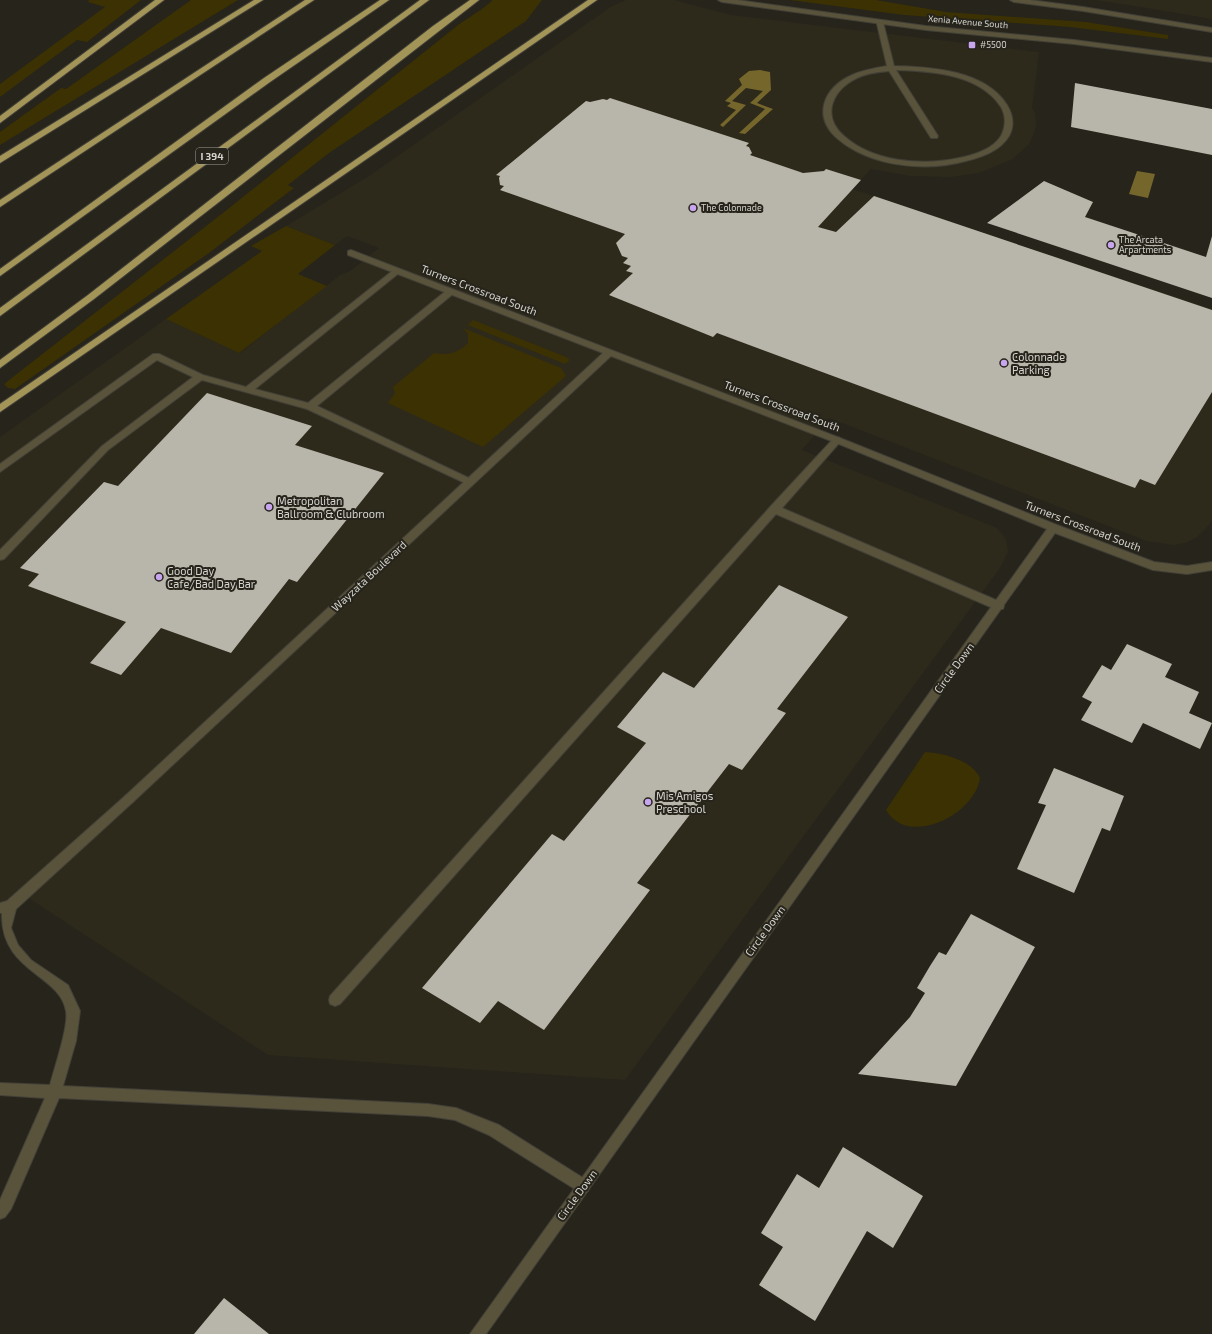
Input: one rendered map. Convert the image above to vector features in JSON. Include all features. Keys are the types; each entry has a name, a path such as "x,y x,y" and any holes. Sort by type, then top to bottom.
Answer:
{"highway":[{"path":"0,120 160,0"},
{"path":"0,160 258,0"},
{"path":"0,204 310,0"},
{"path":"0,273 267,80 385,0"},
{"name":"I 394","path":"0,313 425,0"},
{"path":"0,365 91,297 436,28 475,0"},
{"path":"0,409 593,0"}],"street":[{"name":"Xenia Avenue South","path":"722,0 879,22 1130,48 1212,60"},
{"path":"1014,0 1083,9 1212,30"},
{"path":"879,22 891,68 934,136"},
{"path":"891,68 921,68 946,72 965,78 984,87 996,96 1005,107 1009,117 1008,129 1002,140 991,150 968,159 944,164 922,164 897,161 876,156 850,144 834,131 826,118 826,102 834,90 849,79 868,72 891,68"},
{"name":"Turners Crossroad South","path":"350,253 837,440 1053,528 1153,566 1187,570 1209,567"},
{"path":"248,390 396,271"},
{"path":"310,407 450,292"},
{"name":"Wayzata Boulevard","path":"5,907 129,799 609,353"},
{"path":"0,469 156,356 200,377 310,407 470,482"},
{"path":"0,556 105,448 200,377"},
{"path":"335,1000 837,440"},
{"path":"774,509 999,606"},
{"name":"Circle Down","path":"477,1334 999,606 1053,528"},
{"path":"0,1212 6,1204 55,1091 69,1041 73,1010 63,989 26,964 13,948 5,928 5,907"},
{"path":"0,1088 428,1110 456,1114 494,1130 583,1186"}],"shaded area":[{"path":"89,0 141,0 87,42 77,40 0,97 0,84 105,7 88,2"},
{"path":"191,0 238,0 0,145 0,132 61,88 66,89"},
{"path":"492,0 542,0 526,21 329,153 288,185 294,188 209,253 15,389 8,388 4,384 233,205 458,25 482,9"},
{"path":"626,0 674,0 731,15 1039,52 1032,108 1035,113 1036,127 1030,143 1013,159 979,173 951,177 911,176 871,169 852,189 1212,309 1212,519 1209,525 1196,538 1185,543 1174,545 1147,541 829,418 802,450 997,528 1006,539 1008,552 1000,568 625,1080 268,1055 27,897 0,922 0,437 166,319 240,353 340,275 350,271 379,248 347,236 335,245 286,226 369,176 612,6"},
{"path":"790,0 876,0 946,12 1086,22 1168,35 1168,39 1070,27 904,15"},
{"path":"1095,0 1212,0 1212,19 1141,7"},
{"path":"760,70 770,72 771,90 757,103 773,109 745,134 739,133 765,109 750,103 763,91 746,88 732,101 746,105 723,127 720,125 736,110 727,106 731,103 725,101 742,85 739,79 749,71"},
{"path":"1137,171 1155,174 1148,198 1129,194"},
{"path":"286,226 335,245 298,274 327,286 239,353 166,319 262,251 251,246"},
{"path":"473,320 566,357 570,360 565,364 468,325"},
{"path":"463,328 561,368 566,376 483,447 388,403 395,393 393,387 434,353 452,353 468,343 468,334"},
{"path":"925,752 948,756 964,762 971,766 980,778 975,792 966,804 954,814 939,822 924,826 909,826 896,821 886,810"}],"building":[{"path":"1075,83 1212,109 1212,155 1071,127"},
{"name":"Colonnade Parking","path":"610,98 749,143 746,146 749,147 752,153 750,155 803,173 824,171 826,169 861,180 818,227 836,232 874,196 1212,310 1212,392 1155,485 1140,479 1135,488 717,333 713,337 609,295 633,273 626,271 631,266 623,263 628,258 622,256 616,243 625,234 500,190 504,186 500,185 500,176 496,175 586,101 607,100"},
{"name":"The Arcata Arpartments","path":"1044,181 1093,202 1085,217 1206,257 1212,236 1212,298 987,223"},
{"path":"207,393 312,426 295,445 384,473 297,582 289,579 231,653 161,628 121,675 90,663 126,622 28,586 39,574 20,568 104,482 118,486"},
{"name":"Mis Amigos Preschool","path":"779,585 848,617 777,709 786,713 742,770 729,764 637,883 650,890 544,1030 498,1001 480,1023 422,988 552,834 564,841 646,743 617,727 663,672 694,688"},
{"path":"1127,644 1172,664 1165,677 1199,692 1189,713 1212,723 1200,749 1143,723 1132,743 1081,720 1092,702 1082,697 1102,665 1111,670"},
{"path":"1054,768 1124,796 1110,831 1102,828 1074,893 1017,869 1046,805 1038,803"},
{"path":"971,914 1035,947 956,1086 858,1074 910,1017 925,993 917,988 930,966 939,952 946,955"},
{"path":"843,1147 923,1196 893,1248 867,1231 815,1321 759,1285 783,1247 761,1233 797,1174 819,1188"},
{"path":"224,1298 269,1334 194,1334"}],"place":[{"name":"#5500","path":"972,45"},
{"name":"The Colonnade","path":"693,208"},
{"name":"The Arcata Arpartments","path":"1111,245"},
{"name":"Colonnade Parking","path":"1004,363"},
{"name":"Metropolitan Ballroom & Clubroom","path":"269,507"},
{"name":"Good Day Cafe/Bad Day Bar","path":"159,577"},
{"name":"Mis Amigos Preschool","path":"648,802"}]}
